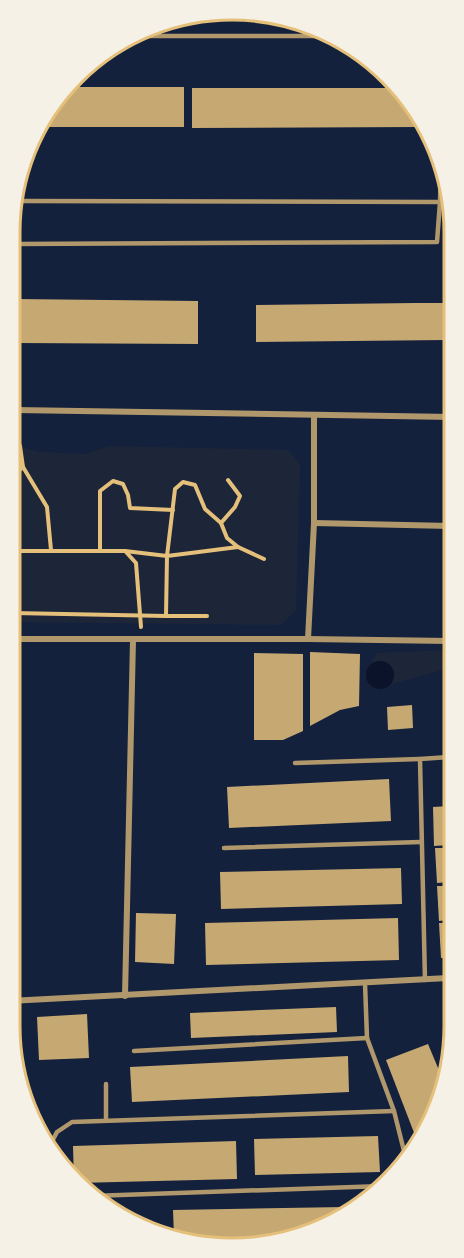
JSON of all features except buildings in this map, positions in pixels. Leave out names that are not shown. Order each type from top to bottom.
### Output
[{"type":"street","points":[[20,410],[444,417]]},
{"type":"street","points":[[308,639],[314,523],[314,416]]},
{"type":"street","points":[[314,523],[444,526]]},
{"type":"street","points":[[20,639],[444,641]]},
{"type":"street","points":[[125,996],[133,640]]},
{"type":"street","points":[[20,1001],[444,978]]},
{"type":"lane","points":[[151,36],[313,36]]},
{"type":"lane","points":[[20,244],[437,242],[440,192]]},
{"type":"lane","points":[[22,201],[440,202]]},
{"type":"lane","points":[[295,764],[444,757]]},
{"type":"lane","points":[[420,759],[425,980]]},
{"type":"lane","points":[[224,848],[421,842]]},
{"type":"lane","points":[[365,983],[367,1038],[394,1111],[404,1151]]},
{"type":"lane","points":[[134,1051],[367,1038]]},
{"type":"lane","points":[[106,1084],[106,1120]]},
{"type":"lane","points":[[53,1140],[57,1132],[72,1122],[394,1111]]},
{"type":"lane","points":[[104,1196],[373,1185]]},
{"type":"path","points":[[20,446],[23,467],[47,507],[51,550]]},
{"type":"path","points":[[20,470],[23,467]]},
{"type":"path","points":[[221,523],[235,507],[240,496],[228,480]]},
{"type":"path","points":[[100,551],[100,491],[113,481],[123,484],[129,495],[130,508],[173,510]]},
{"type":"path","points":[[166,616],[167,556],[175,489],[183,482],[195,485],[205,509],[221,523],[227,538],[264,559]]},
{"type":"path","points":[[20,550],[125,551],[167,556],[238,546]]},
{"type":"path","points":[[125,551],[136,563],[141,616]]},
{"type":"path","points":[[20,613],[207,616]]},
{"type":"shaded area","points":[[20,446],[38,452],[85,454],[109,446],[288,450],[300,464],[296,610],[281,625],[20,622]]},
{"type":"shaded area","points":[[444,650],[444,670],[378,688],[372,685],[367,677],[377,653]]},
{"type":"shaded area","points":[[380,661],[390,665],[394,675],[390,685],[380,689],[370,685],[366,675],[370,665]]}]
